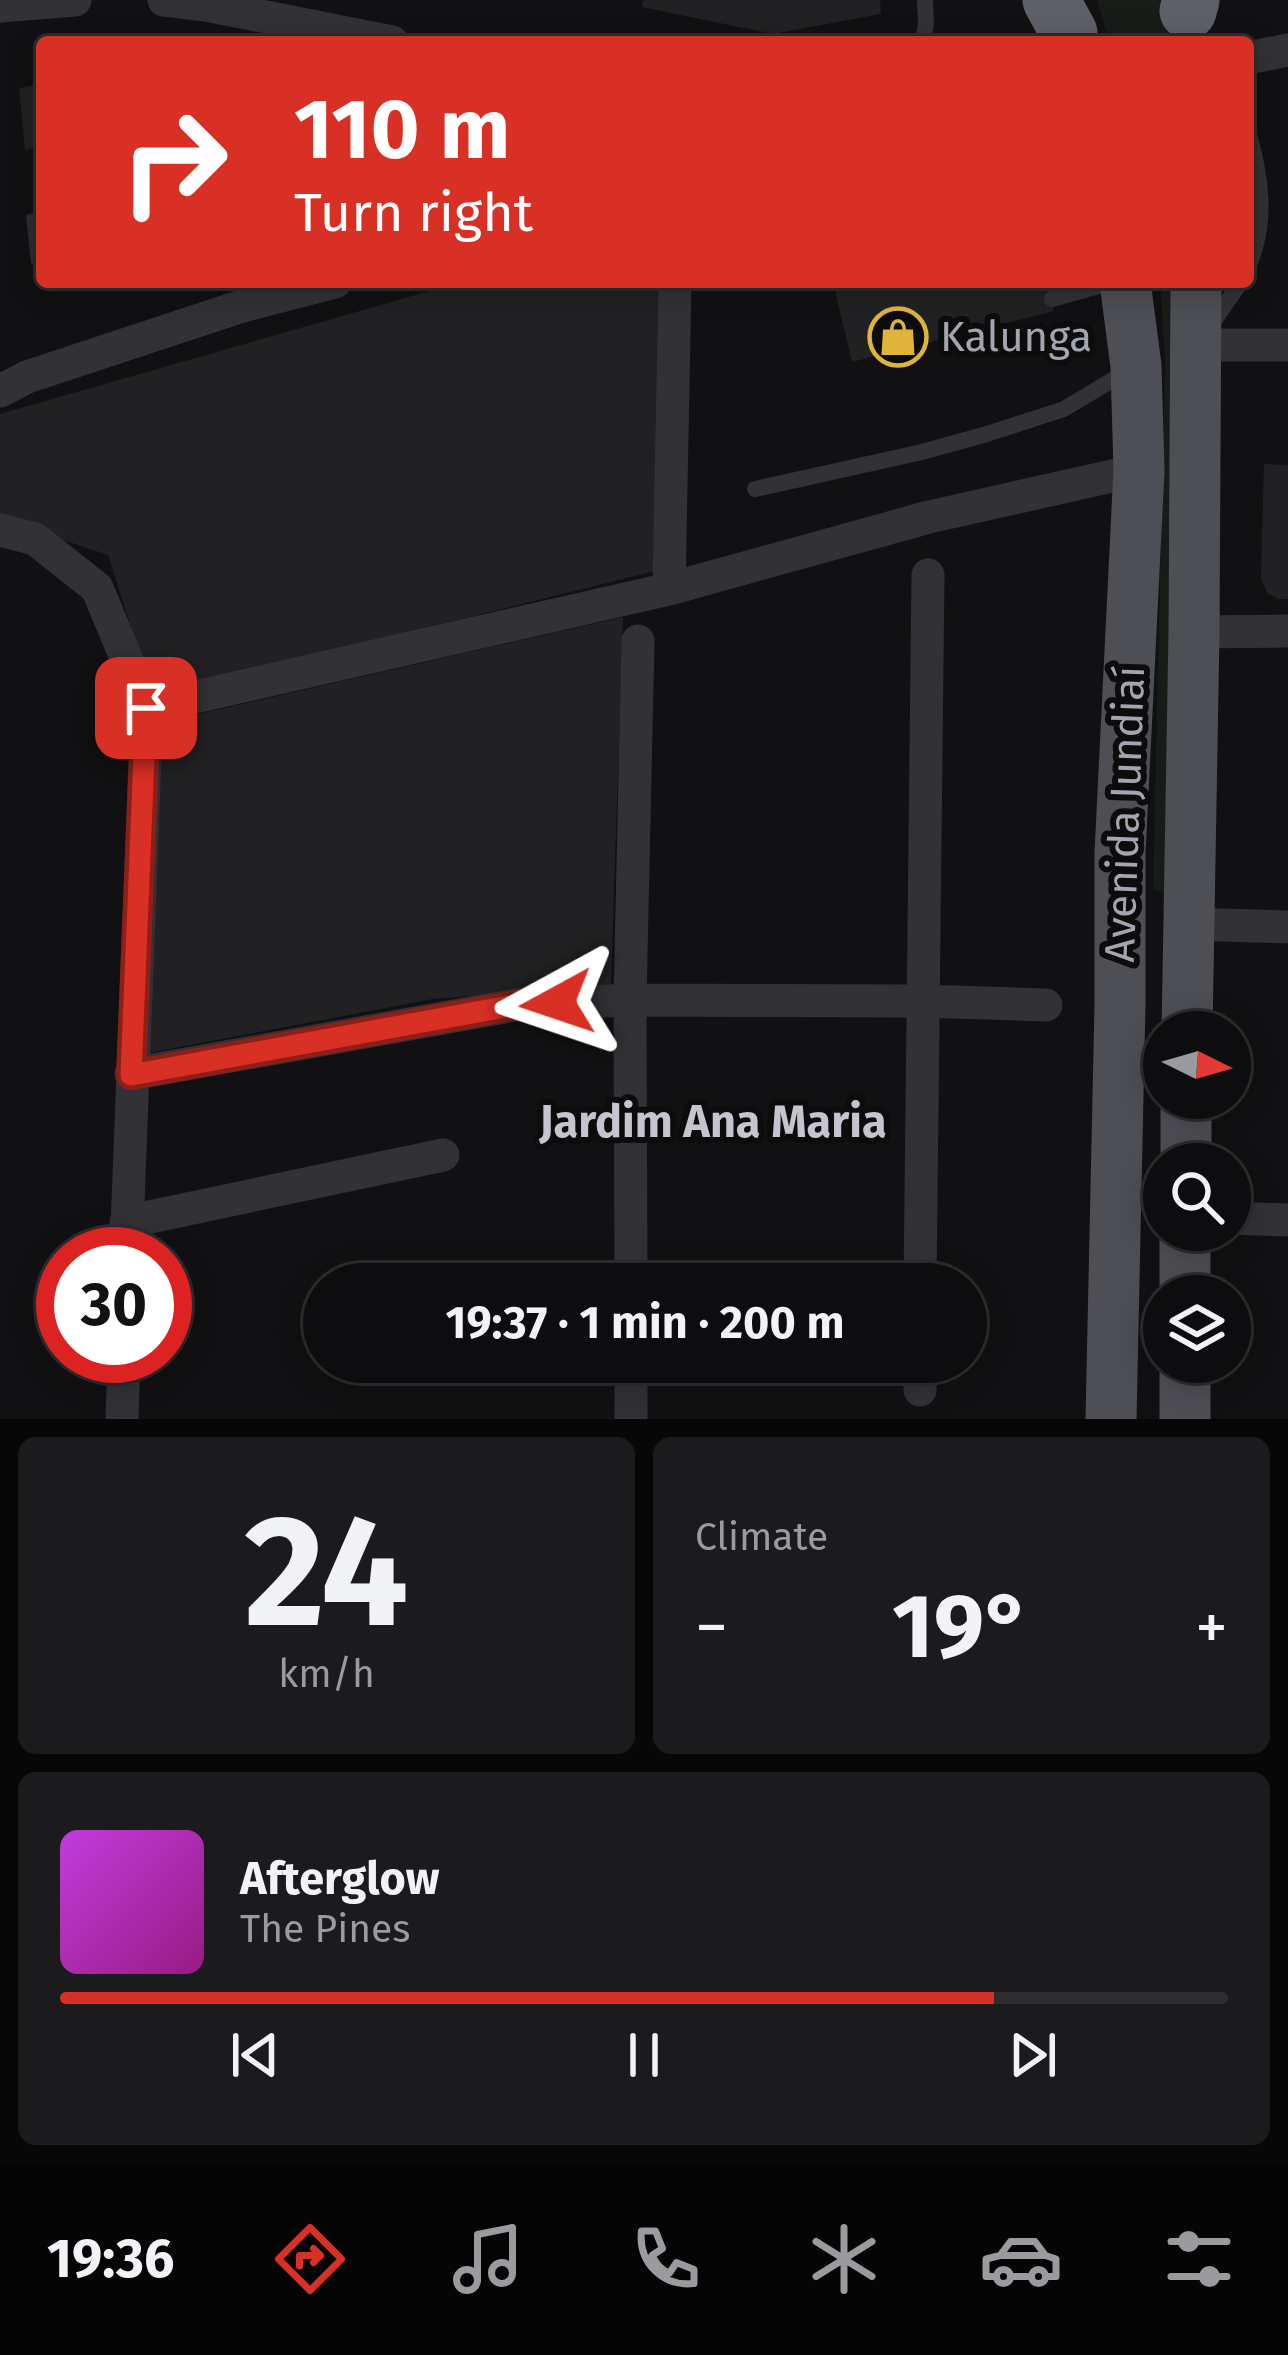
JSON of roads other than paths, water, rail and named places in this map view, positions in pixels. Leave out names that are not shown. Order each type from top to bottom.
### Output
[{"type":"main road","name":"Avenida Jundiaí","points":[[1111,1419],[1120,853],[1139,470],[1136,366],[1126,288]]},
{"type":"main road","name":"Avenida Jundiaí","points":[[1187,1011],[1196,288]]},
{"type":"main road","points":[[1120,853],[1136,898],[1160,918],[1188,924]]},
{"type":"main road","points":[[1185,1383],[1185,1419]]},
{"type":"street","points":[[0,6],[75,0]]},
{"type":"street","points":[[164,0],[206,3],[363,36]]},
{"type":"street","points":[[1254,57],[1288,50]]},
{"type":"street","points":[[0,391],[27,377],[242,306],[312,288]]},
{"type":"street","points":[[669,589],[675,288]]},
{"type":"street","points":[[1196,345],[1288,345]]},
{"type":"street","points":[[146,708],[669,589],[929,517],[1139,470]]},
{"type":"street","points":[[0,530],[35,539],[97,588],[146,708],[126,1227]]},
{"type":"street","points":[[920,1263],[928,575]]},
{"type":"street","points":[[1194,632],[1288,631]]},
{"type":"street","points":[[631,1263],[630,1000],[638,641]]},
{"type":"street","points":[[1188,924],[1288,928]]},
{"type":"street","points":[[131,1075],[521,1004],[630,1000],[1046,1005]]},
{"type":"street","points":[[168,1227],[443,1155]]},
{"type":"street","points":[[1251,1219],[1288,1220]]},
{"type":"street","points":[[122,1419],[123,1383]]},
{"type":"street","points":[[631,1383],[632,1419]]},
{"type":"lane","points":[[924,36],[925,0]]},
{"type":"lane","points":[[1254,151],[1261,197],[1254,248]]},
{"type":"lane","points":[[1052,299],[1070,288]]},
{"type":"lane","points":[[1196,345],[1237,288]]},
{"type":"lane","points":[[755,489],[922,452],[1045,416],[1136,366]]},
{"type":"place","name":"Kalunga","points":[[898,337]]},
{"type":"district","name":"Jardim Ana Maria","points":[[713,1122]]}]
